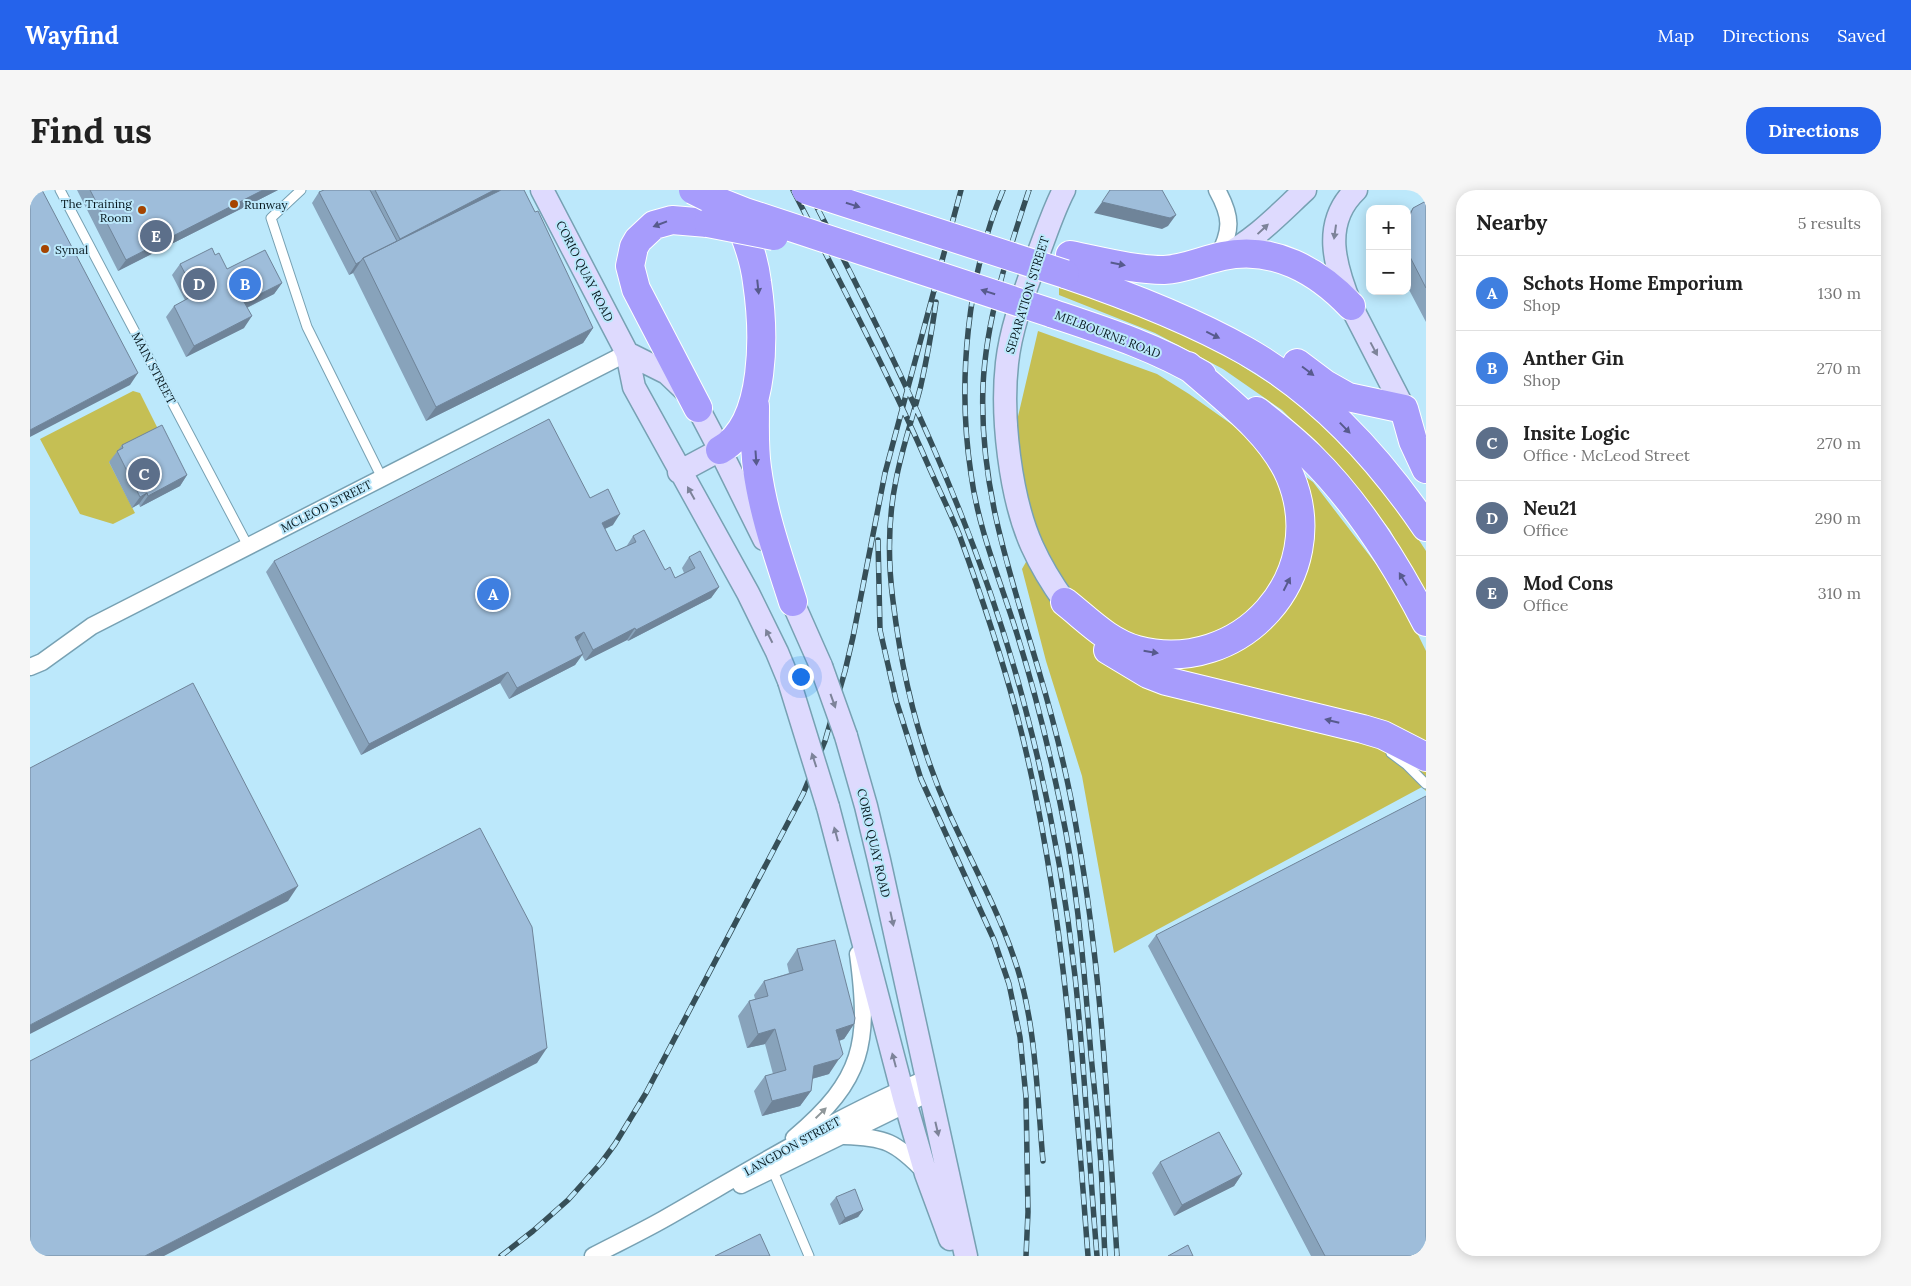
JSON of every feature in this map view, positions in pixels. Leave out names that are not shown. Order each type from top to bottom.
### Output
[{"type":"highway","name":"MELBOURNE ROAD","points":[[692,190],[706,198],[745,212],[1051,313],[1138,344],[1188,366],[1256,411],[1286,434],[1310,456],[1338,487],[1378,540],[1410,591],[1426,622]]},
{"type":"highway","points":[[720,450],[733,441],[741,431],[749,413],[755,392],[761,355],[762,329],[757,281],[746,240],[723,190]]},
{"type":"highway","points":[[806,190],[922,228],[1068,264],[1164,270],[1180,269],[1220,257],[1252,254],[1286,260],[1307,270],[1332,288],[1351,306]]},
{"type":"highway","points":[[698,408],[636,289],[630,266],[634,247],[638,240],[654,225],[672,220],[708,223],[872,254]]},
{"type":"highway","points":[[1068,264],[1104,288],[1180,319],[1247,352],[1309,395],[1335,418],[1379,464],[1426,527]]},
{"type":"highway","points":[[1104,288],[1186,304],[1208,312],[1252,333],[1339,393],[1356,399],[1404,409],[1413,441],[1426,469]]},
{"type":"highway","points":[[1065,602],[1100,631],[1118,642],[1137,650],[1179,654],[1218,646],[1237,636],[1267,613],[1289,580],[1297,554],[1301,530],[1300,513],[1290,476],[1280,458],[1257,430],[1240,412],[1188,366]]},
{"type":"highway","points":[[755,392],[756,449],[760,486],[768,522],[793,602]]},
{"type":"highway","points":[[1065,602],[1083,629],[1096,641],[1129,664],[1148,674],[1191,688],[1383,735],[1426,757]]},
{"type":"main road","name":"CORIO QUAY ROAD","points":[[542,190],[627,353],[634,387],[679,472],[748,593],[789,680],[828,807],[926,1174],[957,1256]]},
{"type":"main road","name":"SEPARATION STREET","points":[[1064,190],[1029,280],[1011,338],[1005,392],[1009,457],[1022,518],[1041,566],[1065,602]]},
{"type":"main road","points":[[1220,257],[1239,248],[1258,234],[1305,190]]},
{"type":"main road","points":[[1356,190],[1342,206],[1337,221],[1334,242],[1335,256],[1339,274],[1351,306],[1404,409]]},
{"type":"main road","name":"CORIO QUAY ROAD","points":[[627,353],[667,373],[689,394],[698,408],[751,511],[821,666],[857,772],[879,860],[927,1086],[966,1256]]},
{"type":"main road","points":[[679,472],[720,450]]},
{"type":"street","points":[[1220,257],[1229,227],[1228,215],[1221,197]]},
{"type":"street","name":"MCLEOD STREET","points":[[30,667],[42,662],[92,626],[627,353]]},
{"type":"street","points":[[1404,409],[1426,443]]},
{"type":"street","points":[[771,1162],[837,1096],[852,1073],[856,1060],[862,1029],[863,1004],[846,872]]},
{"type":"street","name":"LANGDON STREET","points":[[593,1256],[771,1162],[927,1086]]},
{"type":"street","name":"LANGDON STREET","points":[[771,1162],[841,1136],[904,1096]]},
{"type":"street","points":[[841,1136],[866,1137],[888,1142],[909,1156],[926,1174]]},
{"type":"lane","name":"MAIN STREET","points":[[60,190],[248,546]]},
{"type":"lane","points":[[301,190],[271,218],[307,327],[382,478]]},
{"type":"lane","points":[[1359,728],[1407,765],[1426,784]]},
{"type":"lane","points":[[771,1162],[809,1256]]},
{"type":"shaded area","points":[[1059,288],[1081,293],[1150,316],[1215,349],[1283,392],[1333,433],[1398,508],[1426,551],[1426,597],[1390,530],[1340,468],[1282,410],[1223,369],[1155,333],[1059,295]]},
{"type":"shaded area","points":[[1038,331],[1157,374],[1189,394],[1313,482],[1396,590],[1426,651],[1426,791],[1422,787],[1114,953],[1082,776],[1046,661],[1022,569],[1038,541],[1023,481],[1016,425]]},
{"type":"shaded area","points":[[133,391],[140,393],[160,433],[109,462],[135,513],[113,524],[80,514],[40,439]]},
{"type":"building","points":[[30,190],[42,190],[138,373],[30,430]]},
{"type":"building","points":[[90,190],[263,190],[126,260]]},
{"type":"building","points":[[324,190],[370,190],[397,241],[363,258],[356,264],[319,192]]},
{"type":"building","points":[[375,190],[494,190],[400,239]]},
{"type":"building","points":[[501,190],[524,190],[535,212],[538,211],[593,328],[436,407],[363,258]]},
{"type":"building","points":[[1110,190],[1162,190],[1176,215],[1170,218],[1102,202]]},
{"type":"building","points":[[1426,201],[1426,288],[1411,259],[1411,213],[1413,208]]},
{"type":"building","points":[[212,248],[215,255],[219,253],[227,269],[265,250],[282,283],[244,302],[252,316],[194,346],[174,306],[196,294],[180,264]]},
{"type":"building","points":[[549,419],[590,498],[608,489],[620,514],[602,523],[616,551],[636,542],[633,536],[644,530],[665,570],[670,567],[675,578],[695,568],[689,557],[700,551],[719,587],[593,650],[584,632],[575,637],[583,654],[517,688],[508,672],[369,744],[274,561]]},
{"type":"building","points":[[162,425],[187,475],[148,496],[147,493],[140,497],[117,451],[123,448],[122,445]]},
{"type":"building","points":[[193,683],[298,886],[30,1025],[30,768]]},
{"type":"building","points":[[1426,796],[1426,1256],[1325,1256],[1156,935]]},
{"type":"building","points":[[480,828],[532,927],[547,1048],[145,1256],[30,1256],[30,1061]]},
{"type":"building","points":[[835,940],[855,1018],[854,1024],[836,1030],[843,1054],[839,1059],[814,1066],[811,1091],[772,1101],[765,1076],[786,1070],[775,1029],[758,1034],[749,1001],[768,996],[764,981],[803,970],[797,949]]},
{"type":"building","points":[[1219,1132],[1242,1174],[1182,1205],[1160,1162]]},
{"type":"building","points":[[855,1189],[863,1210],[845,1218],[836,1197]]},
{"type":"building","points":[[760,1234],[770,1256],[715,1256]]},
{"type":"building","points":[[1188,1245],[1193,1256],[1168,1256]]},
{"type":"railway","points":[[793,190],[880,362],[956,526],[1010,689],[1032,778],[1056,913],[1071,1050],[1088,1256]]},
{"type":"railway","points":[[808,190],[872,316],[932,444],[984,576],[1007,643],[1026,711],[1049,810],[1071,943],[1082,1046],[1097,1256]]},
{"type":"railway","points":[[501,1256],[568,1200],[615,1144],[646,1093],[803,794],[825,741],[845,671],[885,473],[961,190]]},
{"type":"railway","points":[[1003,190],[991,223],[973,294],[965,367],[967,439],[974,494],[979,514],[1038,706],[1066,833],[1075,888],[1084,971],[1102,1178],[1105,1256]]},
{"type":"railway","points":[[1029,190],[999,286],[988,336],[983,386],[983,423],[991,495],[998,529],[1055,729],[1069,791],[1086,885],[1103,1044],[1117,1256]]},
{"type":"railway","points":[[936,302],[921,385],[901,456],[893,495],[890,541],[893,601],[901,656],[913,710],[929,763],[950,815],[1000,921],[1021,982],[1031,1032],[1043,1161]]},
{"type":"railway","points":[[878,540],[880,630],[896,700],[921,779],[994,940],[1009,984],[1020,1037],[1026,1097],[1028,1212],[1026,1256]]},
{"type":"place","name":"Runway","points":[[234,204]]},
{"type":"place","name":"The Training Room","points":[[142,210]]},
{"type":"place","name":"Mod Cons","points":[[156,236]]},
{"type":"place","name":"Symal","points":[[45,249]]},
{"type":"place","name":"Neu21","points":[[199,284]]},
{"type":"place","name":"Anther Gin","points":[[245,284]]},
{"type":"place","name":"Insite Logic","points":[[144,474]]},
{"type":"place","name":"Schots Home Emporium","points":[[493,594]]}]
